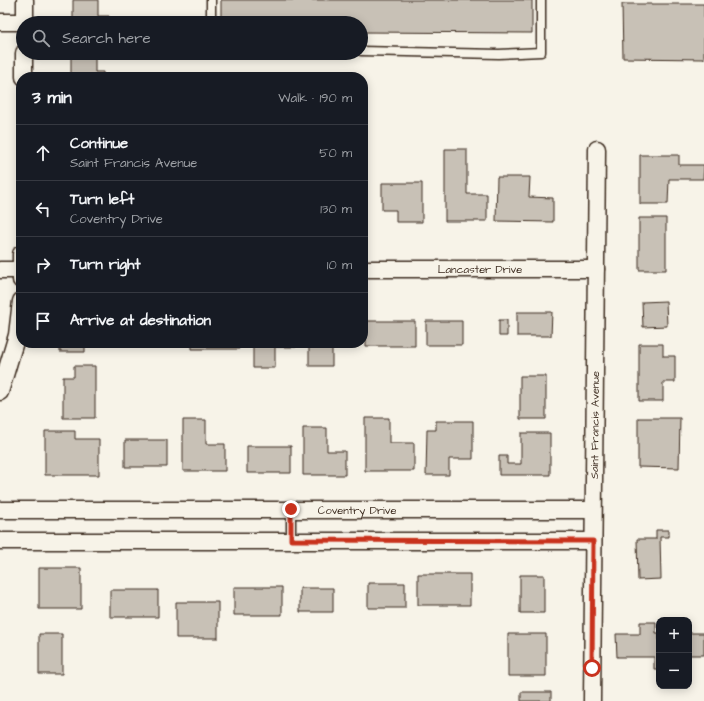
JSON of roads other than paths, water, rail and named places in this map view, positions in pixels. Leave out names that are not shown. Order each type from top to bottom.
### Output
[{"type":"street","points":[[25,0],[25,16]]},
{"type":"street","points":[[0,22],[16,22]]},
{"type":"street","points":[[24,60],[24,72]]},
{"type":"street","name":"Saint Francis Avenue","points":[[592,701],[597,149]]},
{"type":"street","name":"Lancaster Drive","points":[[368,269],[596,269]]},
{"type":"street","points":[[0,270],[16,270]]},
{"type":"street","points":[[0,392],[16,338]]},
{"type":"street","name":"Coventry Drive","points":[[0,510],[593,510]]},
{"type":"street","points":[[0,541],[593,541]]},
{"type":"lane","points":[[211,0],[211,16]]},
{"type":"lane","points":[[368,51],[499,54],[541,52],[541,0]]},
{"type":"lane","points":[[291,509],[291,540]]}]
